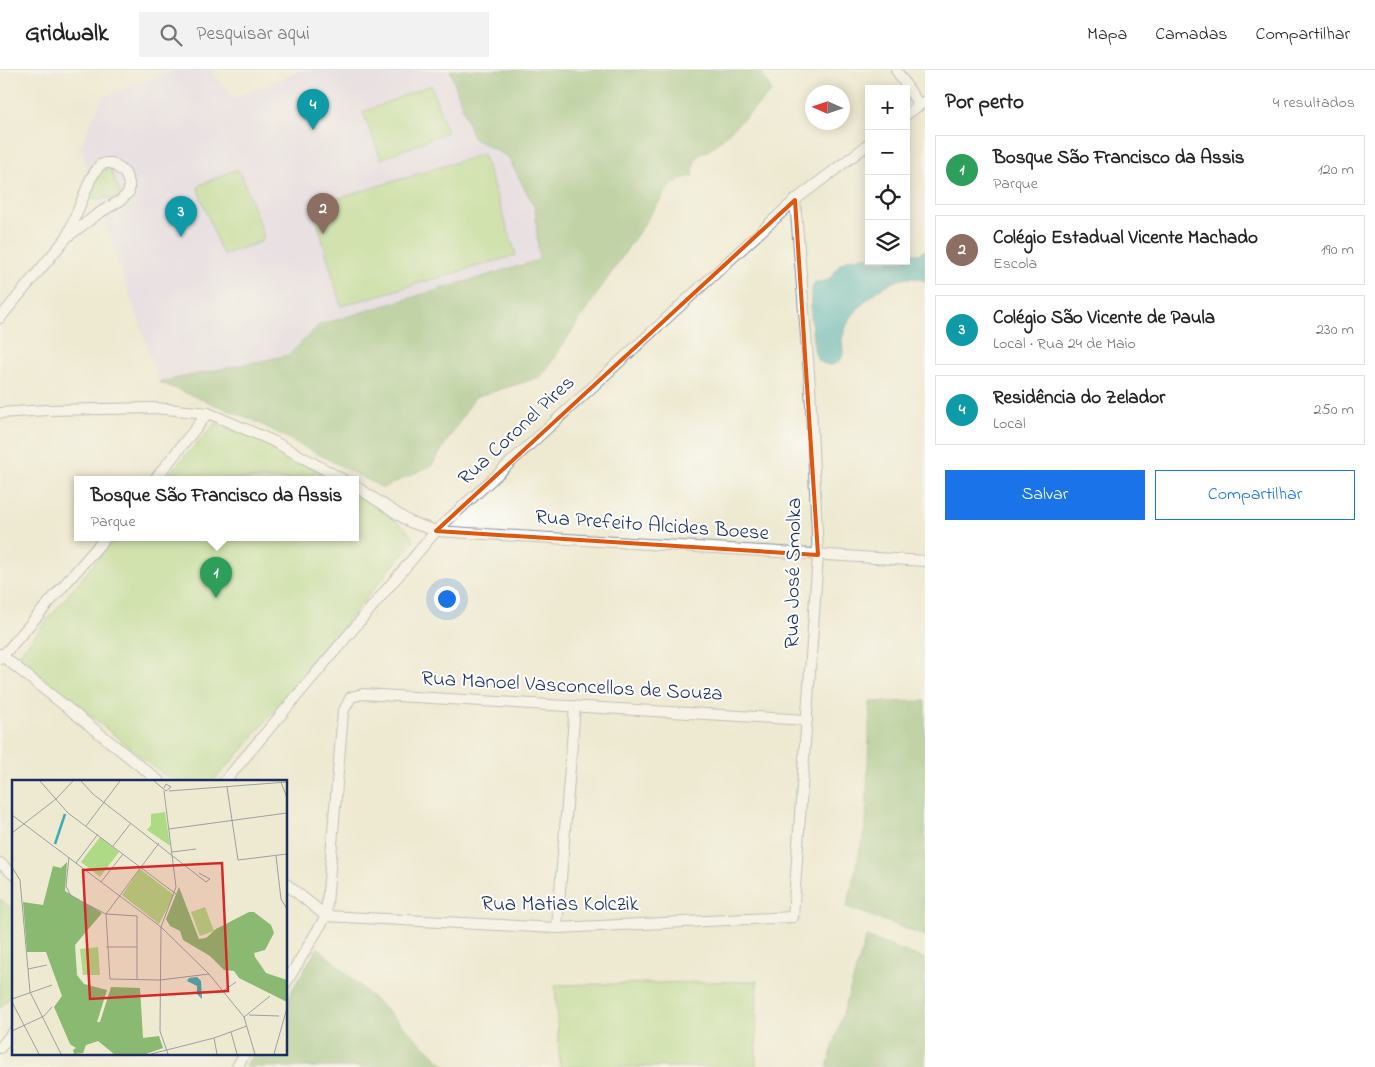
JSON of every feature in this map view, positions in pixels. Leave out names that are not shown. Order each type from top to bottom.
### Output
[{"type":"street","points":[[896,70],[922,103],[910,112]]},
{"type":"street","name":"Rua Coronel Pires","points":[[226,780],[436,531],[795,200],[865,147]]},
{"type":"street","points":[[0,318],[67,237],[99,213],[121,200],[128,192],[129,182],[125,173],[112,163],[100,165],[91,178],[67,237]]},
{"type":"street","name":"Rua José Smolka","points":[[793,917],[818,555],[810,385],[795,200]]},
{"type":"street","points":[[0,413],[155,408],[208,413],[273,441],[337,476]]},
{"type":"street","points":[[157,476],[208,413]]},
{"type":"street","name":"Rua Prefeito Alcides Boese","points":[[359,489],[410,522],[436,531],[925,561]]},
{"type":"street","points":[[102,541],[1,656],[158,780]]},
{"type":"street","name":"Rua Manoel Vasconcellos de Souza","points":[[326,916],[343,712],[351,697],[363,694],[807,720]]},
{"type":"street","points":[[557,928],[576,706]]},
{"type":"street","points":[[0,863],[12,873]]},
{"type":"street","points":[[288,886],[326,916],[288,980]]},
{"type":"street","name":"Rua Matias Kolczik","points":[[326,916],[557,928],[793,917]]},
{"type":"street","points":[[0,1048],[12,1033]]},
{"type":"street","points":[[237,1067],[244,1054]]},
{"type":"highlighted area","points":[[795,200],[818,555],[436,531]]},
{"type":"shaded area","points":[[178,70],[210,70],[234,98],[301,70],[450,70],[473,138],[507,157],[535,208],[539,260],[319,325],[289,355],[159,382],[80,147],[102,97]]},
{"type":"green space","points":[[450,70],[764,70],[762,73],[772,92],[711,149],[698,156],[694,164],[693,176],[680,179],[667,190],[541,377],[475,397],[432,465],[383,488],[253,420],[159,382],[289,355],[319,325],[539,260],[535,208],[508,157],[473,138]]},
{"type":"green space","points":[[431,85],[447,132],[381,159],[363,112]]},
{"type":"green space","points":[[483,154],[516,255],[341,306],[313,206]]},
{"type":"green space","points":[[102,168],[111,170],[121,192],[118,197],[91,199],[88,197],[89,190]]},
{"type":"green space","points":[[238,170],[241,174],[263,234],[263,239],[261,242],[224,254],[221,251],[198,187]]},
{"type":"green space","points":[[216,423],[270,445],[328,476],[167,476]]},
{"type":"green space","points":[[359,493],[405,528],[414,540],[241,751],[214,780],[171,780],[17,657],[113,541],[359,541]]},
{"type":"green space","points":[[925,701],[925,936],[847,907],[866,824],[870,702]]},
{"type":"green space","points":[[0,899],[12,909],[12,994],[0,1008]]},
{"type":"green space","points":[[866,937],[925,959],[925,1067],[827,1067]]},
{"type":"green space","points":[[318,947],[447,1067],[245,1067],[253,1054],[288,1054],[288,997]]},
{"type":"green space","points":[[757,981],[756,1067],[560,1067],[555,985]]},
{"type":"water","points":[[925,250],[925,282],[915,278],[903,279],[891,283],[880,290],[868,299],[851,318],[843,334],[843,354],[840,361],[829,365],[818,360],[815,353],[811,316],[811,292],[815,282],[826,281],[833,275],[840,264],[849,259],[865,257],[865,265],[910,265],[910,253],[919,254]]},
{"type":"place","name":"Residência do Zelador","points":[[313,130]]},
{"type":"place","name":"Colégio Estadual Vicente Machado","points":[[323,234]]},
{"type":"place","name":"Colégio São Vicente de Paula","points":[[181,237]]},
{"type":"place","name":"Bosque São Francisco da Assis","points":[[216,598]]}]
